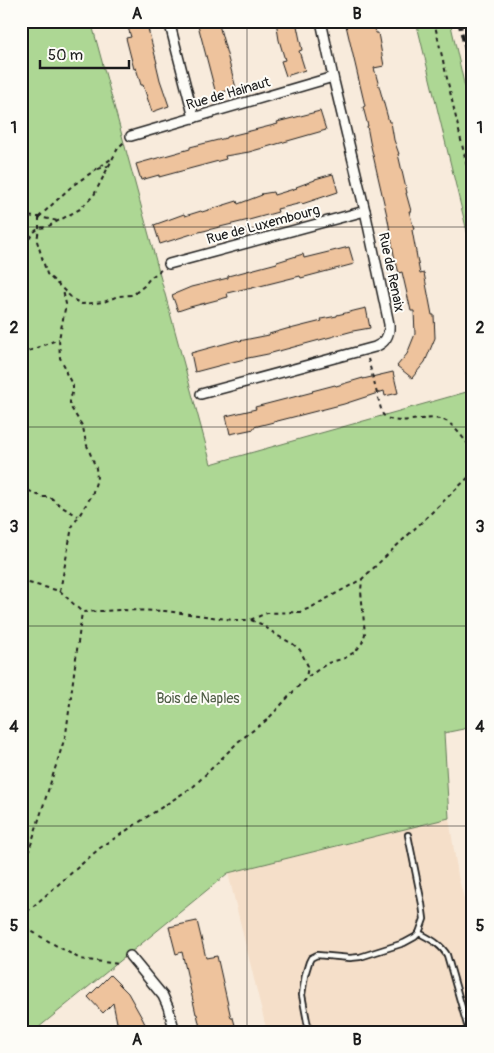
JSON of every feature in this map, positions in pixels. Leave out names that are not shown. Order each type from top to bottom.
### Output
[{"type":"street","points":[[169,21],[194,118]]},
{"type":"street","name":"Rue de Renaix","points":[[201,394],[375,347],[384,341],[388,335],[389,324],[365,211],[321,21]]},
{"type":"street","name":"Rue de Hainaut","points":[[131,136],[333,77]]},
{"type":"street","name":"Rue de Luxembourg","points":[[169,264],[365,211]]},
{"type":"street","points":[[130,956],[163,996],[175,1032]]},
{"type":"lane","points":[[309,1032],[302,995],[305,975],[311,958],[317,955],[360,957],[404,943],[419,934],[424,919],[408,836]]},
{"type":"lane","points":[[419,934],[442,947],[447,955],[468,1032]]},
{"type":"path","points":[[434,21],[473,193]]},
{"type":"path","points":[[21,252],[33,233],[39,228],[47,227],[80,209],[94,195],[118,148],[131,136]]},
{"type":"path","points":[[112,158],[72,186],[39,217],[37,241],[47,274],[74,300],[82,304],[104,302],[118,296],[133,295],[150,278],[169,264]]},
{"type":"path","points":[[96,170],[108,166]]},
{"type":"path","points":[[21,216],[58,221]]},
{"type":"path","points":[[60,591],[72,527],[92,495],[97,479],[96,468],[86,443],[83,427],[70,406],[73,388],[66,373],[66,367],[60,358],[59,339],[66,304],[63,290]]},
{"type":"path","points":[[21,354],[59,339]]},
{"type":"path","points":[[368,358],[383,415],[389,420],[437,418],[444,420],[452,425],[473,450]]},
{"type":"path","points":[[404,420],[405,426]]},
{"type":"path","points":[[448,429],[452,425]]},
{"type":"path","points":[[250,620],[267,612],[300,612],[362,578],[473,474]]},
{"type":"path","points":[[21,487],[42,497],[50,497],[62,507],[78,516]]},
{"type":"path","points":[[21,917],[100,848],[194,786],[239,741],[268,718],[306,678],[328,663],[345,658],[356,651],[362,643],[365,634],[360,591],[362,578]]},
{"type":"path","points":[[21,581],[60,591],[82,612],[122,610],[165,611],[233,620],[250,620],[261,624],[294,644],[300,650],[308,666],[306,678]]},
{"type":"path","points":[[21,876],[66,734],[82,612]]},
{"type":"path","points":[[21,921],[29,930],[80,959],[119,964]]},
{"type":"shaded area","points":[[449,818],[458,876],[473,932],[473,1032],[267,1032],[228,873]]},
{"type":"green space","name":"Bois de Naples","points":[[21,21],[91,21],[211,464],[470,391],[466,373],[473,372],[473,727],[444,733],[449,818],[228,873],[33,1032],[21,1032]]},
{"type":"green space","points":[[416,21],[450,21],[473,123],[473,256]]},
{"type":"building","points":[[126,21],[146,21],[160,80],[169,106],[152,112],[136,68],[134,69],[126,38],[131,37]]},
{"type":"building","points":[[218,21],[236,88],[216,94],[198,25]]},
{"type":"building","points":[[276,21],[296,21],[302,50],[299,51],[305,70],[286,76],[281,61],[285,60]]},
{"type":"building","points":[[345,21],[373,21],[376,33],[378,33],[384,66],[374,68],[399,154],[411,211],[409,211],[414,229],[412,230],[420,274],[424,273],[432,315],[434,315],[435,338],[425,362],[412,378],[397,366],[407,354],[415,334],[414,311],[411,311],[402,272],[399,273],[394,255],[363,107],[365,106]]},
{"type":"building","points":[[320,111],[326,130],[249,152],[225,156],[226,159],[141,180],[136,164]]},
{"type":"building","points":[[333,174],[338,192],[302,204],[277,209],[278,212],[160,244],[154,225],[184,214],[185,216],[202,212],[237,201],[238,204],[261,194],[273,192],[274,195]]},
{"type":"building","points":[[349,247],[354,264],[301,278],[300,276],[227,293],[228,297],[178,311],[172,295],[191,287],[228,278],[228,276],[303,254],[304,258]]},
{"type":"building","points":[[366,308],[370,328],[195,372],[191,353],[238,340],[269,335]]},
{"type":"building","points":[[393,372],[398,393],[385,396],[384,391],[344,404],[230,434],[226,416],[256,409],[255,407],[312,391]]},
{"type":"building","points":[[197,921],[206,958],[217,956],[231,1018],[233,1018],[237,1032],[201,1032],[182,952],[176,954],[169,927]]},
{"type":"building","points":[[110,975],[128,993],[147,1028],[136,1032],[119,1032],[113,1003],[103,1013],[88,997]]},
{"type":"railway","points":[[459,21],[473,80]]},
{"type":"railway","points":[[467,21],[473,47]]}]
